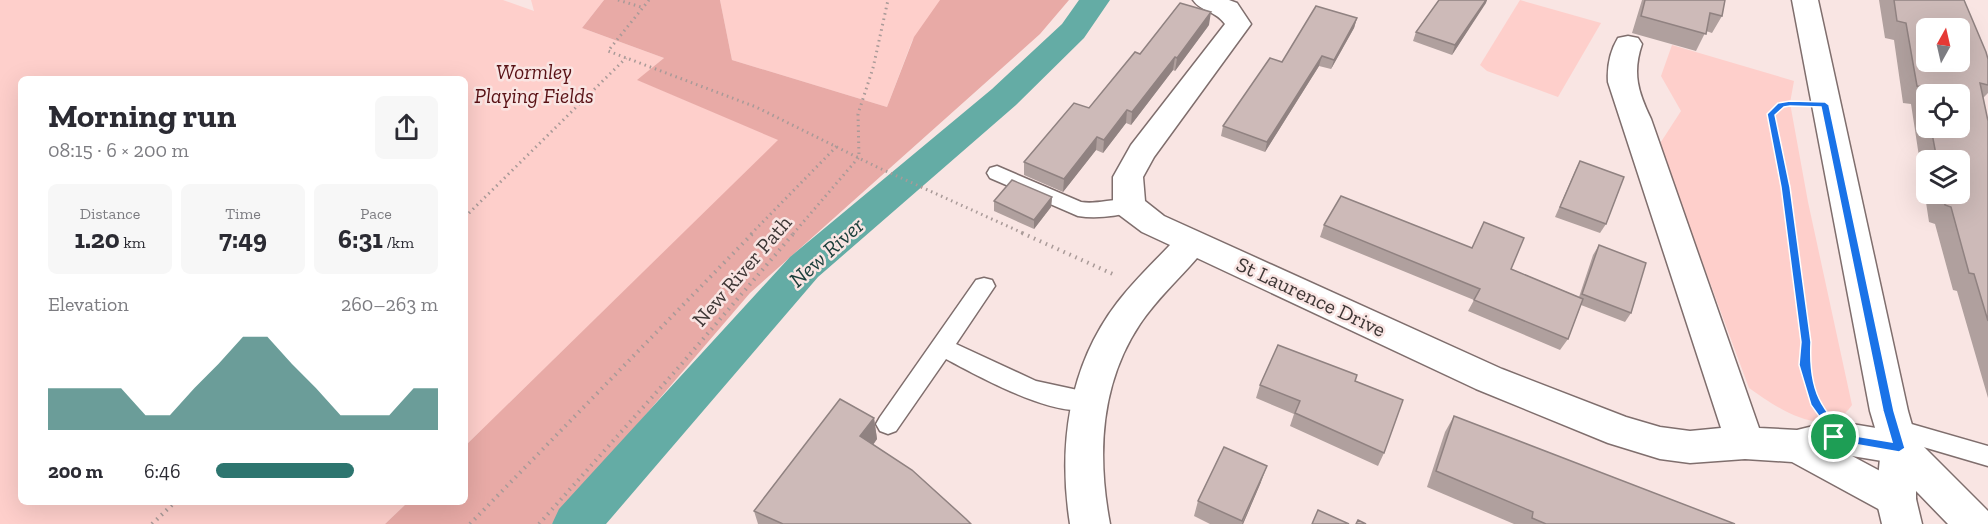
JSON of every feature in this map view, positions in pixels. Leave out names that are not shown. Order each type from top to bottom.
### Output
[{"type":"street","points":[[1129,206],[1128,177],[1142,152],[1230,38],[1238,24],[1228,9],[1206,0]]},
{"type":"street","points":[[1805,0],[1825,105],[1897,438],[1899,512]]},
{"type":"street","points":[[1628,44],[1621,61],[1620,77],[1624,93],[1636,119],[1744,443]]},
{"type":"street","name":"St Laurence Drive","points":[[1129,206],[1153,224],[1192,243],[1490,379],[1621,432],[1660,443],[1690,447],[1744,443],[1797,446],[1834,437],[1897,438]]},
{"type":"street","points":[[1090,524],[1084,496],[1083,473],[1088,401],[1112,340],[1129,313],[1192,243]]},
{"type":"street","points":[[1897,438],[1974,524]]},
{"type":"street","name":"St Laurence Drive","points":[[1797,446],[1899,512]]},
{"type":"lane","points":[[997,173],[1078,209],[1093,211],[1129,206]]},
{"type":"lane","points":[[888,424],[984,286]]},
{"type":"lane","points":[[942,347],[1037,393],[1068,400],[1088,401]]},
{"type":"lane","points":[[1897,438],[1988,456]]},
{"type":"path","points":[[618,0],[641,7]]},
{"type":"path","points":[[649,0],[641,7],[608,51],[756,107],[1148,291]]},
{"type":"path","points":[[859,157],[858,114],[873,68],[888,0]]},
{"type":"path","points":[[468,214],[626,58]]},
{"type":"path","points":[[1825,105],[1790,103],[1781,105],[1771,114],[1786,187],[1806,342],[1804,365],[1816,405],[1829,421],[1834,437]]},
{"type":"path","points":[[470,524],[837,146]]},
{"type":"path","name":"New River Path","points":[[539,524],[679,367],[859,157]]},
{"type":"path","points":[[152,524],[172,505]]},
{"type":"green space","name":"Wormley Playing Fields","points":[[0,0],[503,0],[534,11],[531,0],[604,0],[582,28],[664,58],[638,80],[779,140],[468,443],[468,76],[18,76],[18,505],[405,505],[385,524],[0,524]]},
{"type":"green space","points":[[720,0],[941,0],[912,41],[887,107],[732,60]]},
{"type":"green space","points":[[1520,0],[1601,23],[1558,97],[1487,71],[1480,65]]},
{"type":"green space","points":[[1672,45],[1794,81],[1790,103],[1808,202],[1852,405],[1841,416],[1829,421],[1801,418],[1773,404],[1749,388],[1659,145],[1681,111],[1661,76]]},
{"type":"shaded area","points":[[604,0],[720,0],[732,60],[887,107],[914,37],[940,0],[1069,0],[1040,34],[750,293],[552,524],[385,524],[405,505],[468,505],[468,443],[778,140],[637,80],[664,58],[582,28]]},
{"type":"building","points":[[1439,0],[1486,0],[1455,45],[1416,32]]},
{"type":"building","points":[[1645,0],[1725,0],[1722,16],[1710,13],[1706,34],[1641,16]]},
{"type":"building","points":[[1894,0],[1964,0],[1988,59],[1988,85],[1980,83],[1988,121],[1988,321],[1974,274],[1969,273],[1951,207],[1945,204],[1970,204],[1970,150],[1935,150],[1933,138],[1970,138],[1970,84],[1917,84],[1906,23],[1897,21]]},
{"type":"building","points":[[1180,3],[1211,12],[1177,58],[1175,57],[1132,112],[1127,110],[1104,140],[1097,137],[1064,179],[1024,162],[1074,103],[1089,108],[1135,52],[1140,54]]},
{"type":"building","points":[[1316,6],[1357,18],[1334,60],[1322,56],[1267,142],[1223,126],[1270,58],[1282,62]]},
{"type":"building","points":[[1580,161],[1624,177],[1606,224],[1560,207]]},
{"type":"building","points":[[1012,180],[1052,197],[1034,220],[994,201]]},
{"type":"building","points":[[1341,196],[1472,248],[1484,222],[1524,238],[1511,269],[1583,299],[1568,339],[1474,300],[1480,289],[1324,225]]},
{"type":"building","points":[[1599,245],[1646,263],[1631,313],[1582,294]]},
{"type":"building","points":[[1278,345],[1357,375],[1355,381],[1403,400],[1384,453],[1295,413],[1300,401],[1260,385]]},
{"type":"building","points":[[840,399],[874,418],[860,436],[912,470],[971,524],[783,524],[754,511]]},
{"type":"building","points":[[1454,416],[1735,524],[1546,524],[1532,518],[1533,512],[1436,471]]},
{"type":"building","points":[[1224,447],[1267,466],[1242,521],[1198,501]]},
{"type":"building","points":[[1318,510],[1349,524],[1312,524]]},
{"type":"waterway","name":"New River","points":[[576,524],[804,267],[1004,97],[1073,31],[1095,0]]},
{"type":"route","points":[[1806,102],[1825,105],[1889,411],[1899,448],[1834,437],[1829,421],[1816,405],[1804,365],[1806,342],[1786,187],[1771,114],[1781,105],[1790,103],[1806,102]]}]
